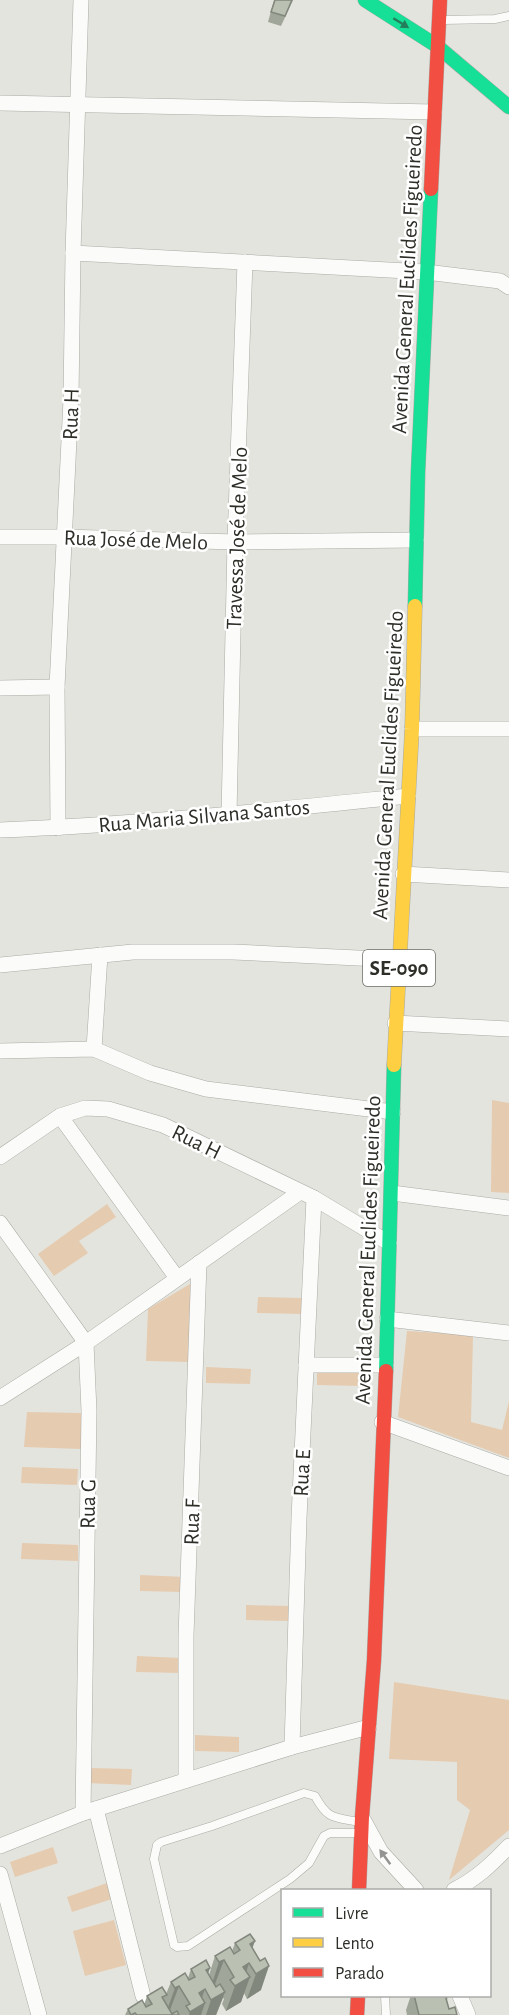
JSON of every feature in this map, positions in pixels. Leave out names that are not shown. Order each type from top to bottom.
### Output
[{"type":"main road","points":[[365,0],[437,46],[509,107]]},
{"type":"main road","name":"Avenida General Euclides Figueiredo","points":[[359,1889],[374,1660],[392,1193],[395,1023],[412,729],[426,272],[440,0]]},
{"type":"main road","points":[[357,1997],[357,2015]]},
{"type":"street","name":"Rua H","points":[[58,828],[57,687],[71,399],[81,0]]},
{"type":"street","points":[[0,103],[434,112]]},
{"type":"street","points":[[73,253],[426,272],[500,281],[509,287]]},
{"type":"street","name":"Travessa José de Melo","points":[[230,815],[235,542],[245,262]]},
{"type":"street","name":"Rua José de Melo","points":[[0,537],[235,542],[416,540]]},
{"type":"street","points":[[0,688],[57,687]]},
{"type":"street","points":[[412,729],[509,729]]},
{"type":"street","name":"Rua Maria Silvana Santos","points":[[0,830],[230,815],[408,796]]},
{"type":"street","points":[[403,874],[509,880]]},
{"type":"street","points":[[0,965],[133,952],[233,952],[399,960]]},
{"type":"street","points":[[94,1049],[100,955]]},
{"type":"street","points":[[395,1023],[509,1029]]},
{"type":"street","points":[[0,1051],[94,1049],[150,1073],[206,1089],[393,1112]]},
{"type":"street","name":"Rua H","points":[[0,1157],[60,1116],[72,1111],[95,1107],[108,1109],[163,1125],[307,1196],[389,1243]]},
{"type":"street","points":[[60,1116],[177,1278]]},
{"type":"street","points":[[392,1193],[509,1208]]},
{"type":"street","points":[[0,1398],[86,1343],[199,1263],[307,1196]]},
{"type":"street","name":"Rua E","points":[[292,1747],[298,1518],[306,1365],[307,1196]]},
{"type":"street","points":[[0,1223],[86,1343]]},
{"type":"street","name":"Rua F","points":[[186,1780],[187,1624],[199,1263]]},
{"type":"street","points":[[387,1319],[509,1333]]},
{"type":"street","name":"Rua G","points":[[86,1343],[89,1811],[143,1996]]},
{"type":"street","points":[[306,1365],[386,1365]]},
{"type":"street","points":[[382,1422],[509,1468]]},
{"type":"street","points":[[0,1846],[89,1811],[292,1747],[369,1727]]},
{"type":"street","points":[[362,1824],[396,1871],[415,1889]]},
{"type":"street","points":[[456,1889],[487,1869],[509,1846]]},
{"type":"street","points":[[0,1874],[39,2015]]},
{"type":"street","points":[[461,1997],[468,2015]]},
{"type":"lane","points":[[439,20],[495,19],[509,16]]},
{"type":"lane","points":[[304,1793],[315,1796],[324,1812],[329,1815],[362,1824],[324,1836],[309,1863],[290,1879],[188,1946],[174,1945],[154,1859],[157,1845],[161,1842],[304,1793]]},
{"type":"lane","points":[[386,1997],[386,2015]]},
{"type":"shaded area","points":[[492,1100],[509,1103],[509,1193],[491,1192]]},
{"type":"shaded area","points":[[107,1204],[116,1217],[79,1241],[88,1253],[54,1276],[38,1254]]},
{"type":"shaded area","points":[[195,1281],[190,1362],[146,1361],[148,1309]]},
{"type":"shaded area","points":[[258,1297],[302,1298],[302,1314],[257,1313]]},
{"type":"shaded area","points":[[407,1331],[473,1335],[471,1422],[502,1430],[509,1401],[509,1458],[398,1417]]},
{"type":"shaded area","points":[[206,1367],[251,1369],[250,1384],[206,1383]]},
{"type":"shaded area","points":[[317,1370],[362,1371],[361,1386],[317,1385]]},
{"type":"shaded area","points":[[27,1412],[81,1413],[81,1449],[24,1447]]},
{"type":"shaded area","points":[[22,1467],[78,1469],[77,1485],[21,1483]]},
{"type":"shaded area","points":[[22,1543],[78,1545],[78,1561],[21,1559]]},
{"type":"shaded area","points":[[140,1575],[185,1577],[184,1592],[140,1591]]},
{"type":"shaded area","points":[[246,1605],[290,1606],[290,1621],[246,1620]]},
{"type":"shaded area","points":[[137,1656],[181,1658],[181,1673],[136,1672]]},
{"type":"shaded area","points":[[394,1682],[509,1700],[509,1830],[449,1880],[470,1810],[457,1800],[457,1762],[389,1759]]},
{"type":"shaded area","points":[[195,1735],[239,1737],[239,1752],[195,1751]]},
{"type":"shaded area","points":[[88,1768],[132,1769],[131,1785],[87,1783]]},
{"type":"shaded area","points":[[53,1847],[58,1863],[15,1877],[10,1862]]},
{"type":"shaded area","points":[[110,1882],[115,1898],[72,1912],[67,1897]]},
{"type":"shaded area","points":[[114,1920],[126,1965],[85,1976],[73,1931]]},
{"type":"building","points":[[275,0],[292,0],[285,16],[271,12]]},
{"type":"building","points":[[250,1934],[255,1941],[250,1944],[260,1961],[265,1958],[269,1966],[256,1974],[249,1963],[243,1967],[250,1977],[235,1986],[230,1980],[234,1977],[224,1960],[219,1962],[215,1956],[230,1947],[234,1954],[240,1950],[235,1943]]},
{"type":"building","points":[[206,1960],[210,1968],[206,1970],[216,1987],[220,1984],[225,1992],[211,2000],[205,1989],[199,1993],[205,2003],[190,2012],[186,2006],[190,2004],[179,1986],[175,1988],[171,1982],[185,1973],[189,1980],[195,1977],[191,1969]]},
{"type":"building","points":[[162,1987],[167,1995],[162,1997],[172,2014],[177,2011],[179,2015],[137,2015],[135,2013],[131,2015],[128,2009],[142,2000],[146,2007],[152,2004],[147,1996]]},
{"type":"building","points":[[414,1997],[446,1997],[449,2009],[455,2007],[457,2015],[419,2015]]},
{"type":"traffic: fast","points":[[365,0],[437,46],[509,107]]},
{"type":"traffic: fast","points":[[415,606],[418,472],[431,189]]},
{"type":"traffic: fast","points":[[386,1371],[394,1065]]},
{"type":"traffic: slow","points":[[394,1065],[412,729],[415,606]]},
{"type":"traffic: jam","points":[[431,189],[440,0]]},
{"type":"traffic: jam","points":[[359,1889],[374,1660],[386,1371]]},
{"type":"traffic: jam","points":[[357,2015],[358,1997]]}]
